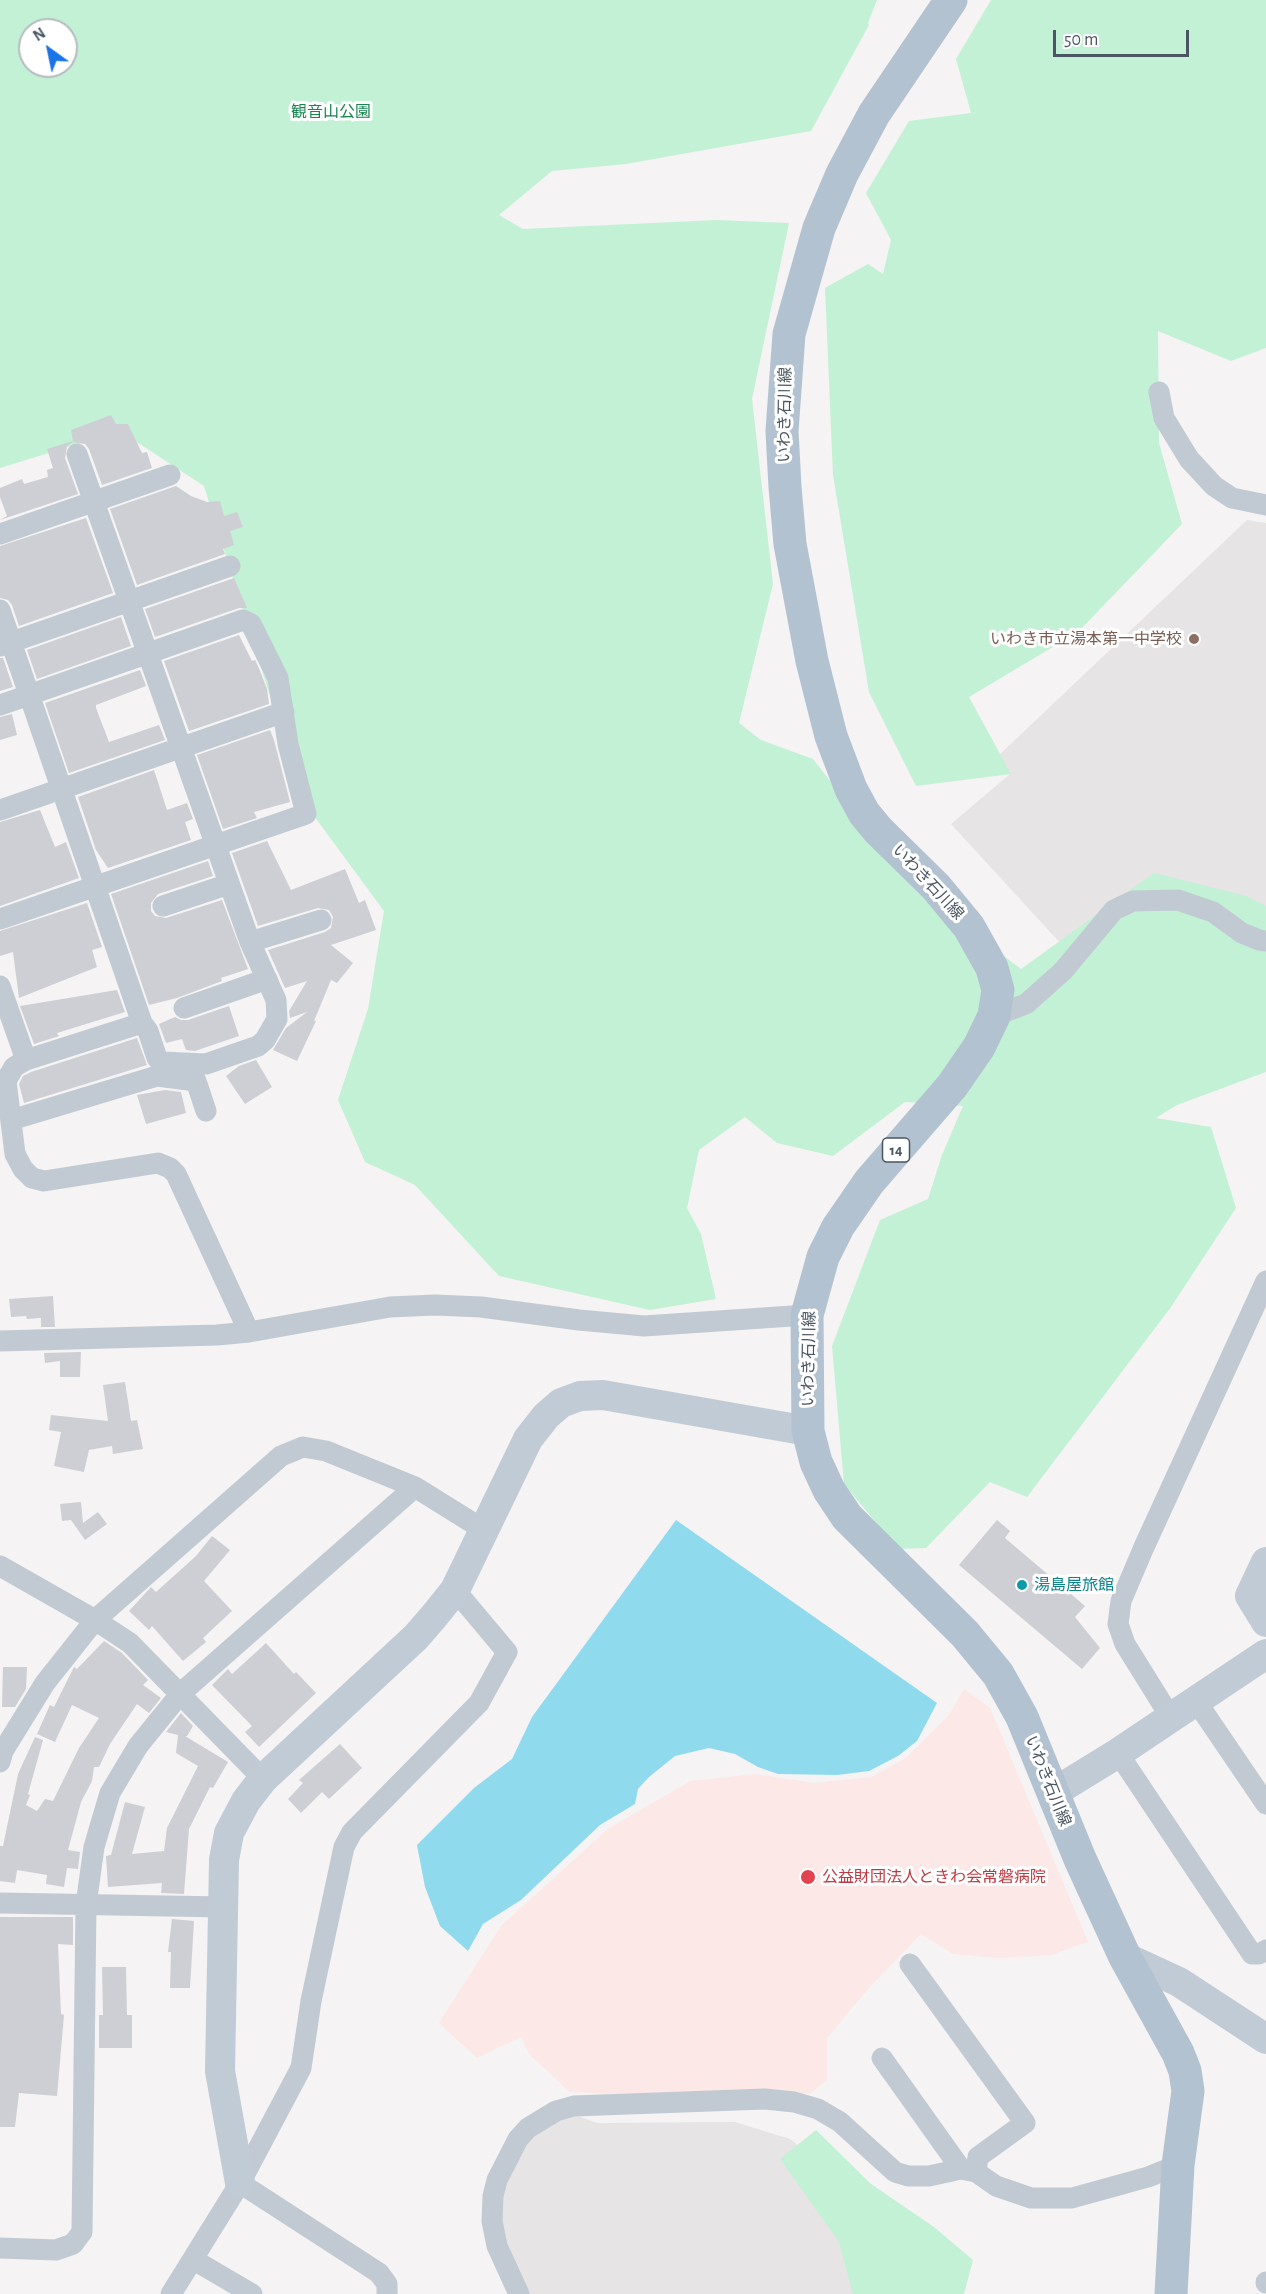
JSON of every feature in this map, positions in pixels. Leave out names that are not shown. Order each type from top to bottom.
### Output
[{"type":"main road","name":"いわき石川線","points":[[951,0],[874,114],[842,174],[819,228],[789,334],[782,431],[784,487],[790,544],[812,661],[831,736],[851,789],[864,813],[878,830],[936,887],[969,927],[993,968],[998,990],[994,1016],[978,1047],[951,1086],[869,1182],[838,1227],[823,1257],[807,1315],[808,1431],[816,1462],[829,1490],[847,1517],[965,1634],[998,1674],[1022,1717],[1080,1859],[1125,1957],[1178,2053],[1185,2071],[1188,2091],[1178,2164],[1171,2294]]},
{"type":"street","points":[[1159,392],[1164,418],[1189,459],[1214,486],[1232,498],[1266,505]]},
{"type":"street","points":[[0,610],[5,644],[29,695],[142,1023],[148,1031],[157,1058],[162,1062],[206,1064],[247,1050],[265,1040],[277,1019],[276,1000],[250,942],[77,454]]},
{"type":"street","points":[[0,534],[170,475]]},
{"type":"street","points":[[5,644],[230,566]]},
{"type":"street","points":[[0,705],[243,620],[251,624],[278,678],[288,744],[306,814],[0,919]]},
{"type":"street","points":[[0,810],[284,712]]},
{"type":"street","points":[[163,906],[229,884]]},
{"type":"street","points":[[994,1016],[1026,1004],[1064,971],[1114,910],[1133,901],[1178,900],[1213,912],[1242,933],[1259,940],[1266,940]]},
{"type":"street","points":[[250,942],[321,920]]},
{"type":"street","points":[[184,1008],[267,979]]},
{"type":"street","points":[[0,986],[26,1060]]},
{"type":"street","points":[[142,1023],[26,1060],[14,1067],[6,1081],[15,1154],[9,1165],[22,1169],[32,1178],[44,1181],[158,1163],[170,1168],[176,1174],[249,1332]]},
{"type":"street","points":[[11,1120],[157,1076],[196,1081],[206,1111]]},
{"type":"street","points":[[1171,1718],[1125,1644],[1118,1624],[1121,1601],[1148,1537],[1266,1281]]},
{"type":"street","points":[[0,1341],[217,1335],[249,1332],[390,1307],[435,1305],[481,1307],[645,1326],[807,1315]]},
{"type":"street","points":[[387,2294],[387,2284],[380,2272],[240,2183],[220,2071],[224,1860],[229,1833],[246,1801],[263,1779],[416,1637],[455,1590],[528,1439],[546,1416],[561,1403],[580,1396],[603,1395],[808,1431]]},
{"type":"street","points":[[1,1753],[45,1683],[95,1620],[281,1456],[303,1447],[326,1451],[416,1488],[484,1530]]},
{"type":"street","points":[[0,2248],[56,2250],[73,2244],[82,2232],[86,1905],[94,1847],[110,1793],[138,1746],[181,1693],[416,1488]]},
{"type":"street","points":[[1266,1562],[1250,1596],[1266,1622]]},
{"type":"street","points":[[0,1566],[95,1620],[130,1643],[263,1779]]},
{"type":"street","points":[[171,2294],[240,2183],[301,2068],[311,2001],[344,1847],[352,1832],[479,1703],[507,1652],[455,1590]]},
{"type":"street","points":[[1053,1793],[1118,1753],[1266,1654]]},
{"type":"street","points":[[1196,1701],[1266,1804]]},
{"type":"street","points":[[1118,1753],[1252,1954],[1259,1954],[1266,1950]]},
{"type":"street","points":[[0,1903],[224,1908]]},
{"type":"street","points":[[1125,1957],[1179,1982],[1266,2039]]},
{"type":"street","points":[[910,1964],[1025,2123],[978,2157],[969,2171]]},
{"type":"street","points":[[882,2058],[969,2171],[996,2186],[1031,2198],[1072,2198],[1148,2177],[1178,2164]]},
{"type":"street","points":[[519,2294],[497,2246],[492,2221],[493,2196],[497,2180],[518,2139],[528,2128],[565,2108],[592,2104],[765,2098],[794,2102],[818,2109],[840,2122],[895,2172],[909,2176],[929,2176],[969,2171]]},
{"type":"street","points":[[194,2260],[252,2294]]},
{"type":"shaded area","name":"いわき市立湯本第一中学校","points":[[1247,520],[1266,523],[1266,934],[1063,946],[951,824],[1010,774],[998,756]]},
{"type":"shaded area","name":"公益財団法人ときわ会常磐病院","points":[[964,1689],[990,1708],[1088,1942],[1051,1955],[1000,1958],[953,1954],[921,1934],[868,1989],[827,2038],[827,2080],[810,2094],[726,2091],[611,2094],[570,2092],[530,2055],[521,2037],[477,2058],[439,2023],[501,1926],[609,1828],[691,1781],[755,1774],[814,1783],[872,1777],[907,1757],[949,1715]]},
{"type":"shaded area","points":[[555,2108],[597,2123],[735,2122],[790,2139],[838,2177],[885,2294],[513,2294],[494,2190],[525,2133]]},
{"type":"green space","name":"観音山公園","points":[[0,0],[877,0],[869,25],[811,131],[626,164],[552,171],[499,215],[523,229],[717,220],[789,223],[752,399],[773,584],[739,723],[761,740],[813,759],[912,886],[1021,969],[1154,873],[1246,896],[1266,906],[1266,1072],[1177,1105],[1156,1118],[1211,1127],[1236,1208],[1171,1307],[1027,1497],[990,1482],[926,1548],[898,1549],[844,1484],[832,1346],[880,1220],[928,1199],[942,1155],[963,1106],[905,1102],[833,1156],[777,1143],[745,1117],[699,1150],[687,1208],[701,1234],[716,1299],[650,1310],[499,1276],[415,1185],[365,1162],[338,1100],[368,1009],[384,911],[303,801],[204,486],[120,431],[0,468]]},
{"type":"green space","points":[[991,0],[1266,0],[1266,348],[1231,361],[1158,331],[1159,443],[1182,524],[1078,632],[969,697],[1011,774],[916,786],[869,692],[833,475],[825,288],[868,264],[883,274],[891,240],[866,193],[909,121],[971,113],[956,59]]},
{"type":"green space","points":[[816,2130],[871,2184],[934,2227],[973,2260],[964,2294],[853,2294],[839,2242],[780,2159]]},
{"type":"water","points":[[676,1520],[937,1703],[917,1741],[898,1756],[869,1771],[837,1775],[778,1774],[758,1767],[735,1754],[709,1748],[675,1756],[638,1789],[635,1804],[600,1825],[521,1900],[483,1924],[468,1951],[440,1926],[425,1887],[417,1845],[474,1788],[512,1759],[532,1717]]},
{"type":"building","points":[[111,415],[116,424],[128,424],[142,453],[147,452],[152,468],[102,485],[89,449],[85,444],[73,442],[67,446],[65,458],[78,494],[0,520],[7,516],[0,497],[0,488],[22,479],[24,484],[48,477],[47,470],[53,468],[47,449],[73,441],[71,430]]},
{"type":"building","points":[[176,486],[191,496],[207,502],[220,501],[224,516],[237,512],[243,527],[230,531],[234,545],[223,549],[225,554],[137,585],[110,509]]},
{"type":"building","points":[[86,518],[113,593],[19,626],[12,605],[8,600],[0,598],[0,546]]},
{"type":"building","points":[[234,578],[247,608],[239,608],[155,637],[145,609]]},
{"type":"building","points":[[121,617],[131,646],[37,679],[27,650]]},
{"type":"building","points":[[239,635],[252,661],[255,660],[258,666],[267,689],[269,704],[189,731],[164,661]]},
{"type":"building","points":[[0,658],[3,658],[13,687],[0,691]]},
{"type":"building","points":[[140,670],[146,686],[96,705],[96,708],[109,742],[159,725],[165,740],[69,773],[45,703]]},
{"type":"building","points":[[12,714],[17,735],[0,740],[0,717]]},
{"type":"building","points":[[270,730],[290,802],[254,812],[257,818],[223,829],[197,755]]},
{"type":"building","points":[[154,770],[167,810],[187,803],[193,819],[185,822],[191,840],[108,868],[96,850],[78,797]]},
{"type":"building","points":[[40,810],[55,847],[66,842],[79,878],[0,906],[0,822]]},
{"type":"building","points":[[267,841],[291,890],[345,869],[359,903],[365,900],[376,930],[331,945],[353,963],[337,983],[331,980],[314,1021],[316,1021],[297,1061],[273,1050],[286,1028],[307,1012],[290,1018],[289,1011],[307,981],[285,988],[268,950],[325,932],[331,928],[333,917],[329,910],[318,908],[258,926],[232,853]]},
{"type":"building","points":[[208,861],[213,876],[158,894],[151,903],[151,911],[155,916],[166,918],[222,900],[248,969],[221,978],[222,981],[177,998],[149,1005],[111,894]]},
{"type":"building","points":[[87,903],[102,947],[92,950],[97,967],[19,998],[13,952],[0,956],[0,931]]},
{"type":"building","points":[[117,990],[125,1012],[57,1033],[59,1036],[34,1044],[20,1006]]},
{"type":"building","points":[[229,1006],[239,1036],[195,1051],[186,1050],[182,1039],[166,1043],[159,1024],[175,1017],[188,1020]]},
{"type":"building","points":[[137,1038],[147,1065],[24,1103],[19,1084],[23,1076]]},
{"type":"building","points":[[256,1060],[272,1087],[245,1104],[226,1076],[239,1066]]},
{"type":"building","points":[[165,1090],[181,1092],[186,1113],[146,1124],[137,1095]]},
{"type":"building","points":[[53,1296],[55,1327],[41,1327],[41,1318],[11,1317],[9,1299]]},
{"type":"building","points":[[81,1352],[80,1377],[60,1377],[60,1361],[45,1363],[44,1353]]},
{"type":"building","points":[[125,1382],[131,1421],[137,1420],[143,1449],[113,1454],[112,1446],[89,1450],[84,1472],[54,1466],[61,1432],[49,1430],[51,1415],[108,1421],[103,1385]]},
{"type":"building","points":[[81,1502],[83,1523],[98,1512],[107,1524],[85,1540],[71,1520],[62,1521],[60,1504]]},
{"type":"building","name":"湯島屋旅館","points":[[997,1520],[1010,1531],[1005,1538],[1085,1606],[1075,1617],[1100,1648],[1082,1669],[959,1565]]},
{"type":"building","points":[[212,1536],[230,1550],[204,1581],[232,1611],[203,1638],[206,1642],[183,1661],[152,1626],[149,1630],[129,1611],[151,1587],[156,1592],[196,1556]]},
{"type":"building","points":[[104,1641],[122,1653],[148,1680],[143,1685],[161,1698],[149,1713],[137,1704],[110,1744],[99,1767],[94,1767],[92,1781],[81,1802],[68,1850],[80,1852],[78,1869],[67,1868],[64,1887],[46,1884],[47,1875],[17,1870],[15,1883],[0,1881],[0,1846],[3,1846],[18,1774],[35,1737],[43,1740],[26,1805],[37,1811],[45,1799],[53,1801],[79,1748],[99,1718],[72,1705],[55,1742],[37,1734],[50,1705],[54,1707],[74,1667],[77,1669]]},
{"type":"building","points":[[266,1643],[294,1674],[296,1672],[316,1693],[259,1747],[245,1732],[252,1726],[212,1685],[228,1669],[232,1674]]},
{"type":"building","points":[[3,1667],[27,1667],[26,1689],[15,1707],[2,1707]]},
{"type":"building","points":[[181,1713],[193,1726],[185,1736],[228,1762],[213,1788],[210,1787],[189,1829],[184,1894],[161,1893],[162,1883],[108,1887],[106,1856],[111,1855],[125,1802],[145,1807],[132,1854],[164,1851],[167,1828],[198,1766],[176,1753],[178,1735],[166,1732]]},
{"type":"building","points":[[340,1744],[362,1768],[329,1799],[322,1792],[301,1813],[288,1799],[303,1783],[299,1780]]},
{"type":"building","points":[[0,1917],[73,1917],[73,1945],[58,1944],[61,2014],[64,2015],[57,2096],[19,2093],[15,2127],[0,2127]]},
{"type":"building","points":[[172,1919],[194,1921],[190,1988],[170,1988],[171,1952],[168,1952]]},
{"type":"building","points":[[102,1967],[126,1967],[127,2015],[132,2015],[132,2048],[99,2048],[99,2015],[103,2015]]},
{"type":"place","name":"いわき市立湯本第一中学校","points":[[1194,639]]},
{"type":"place","name":"湯島屋旅館","points":[[1022,1585]]},
{"type":"place","name":"公益財団法人ときわ会常磐病院","points":[[808,1877]]}]
